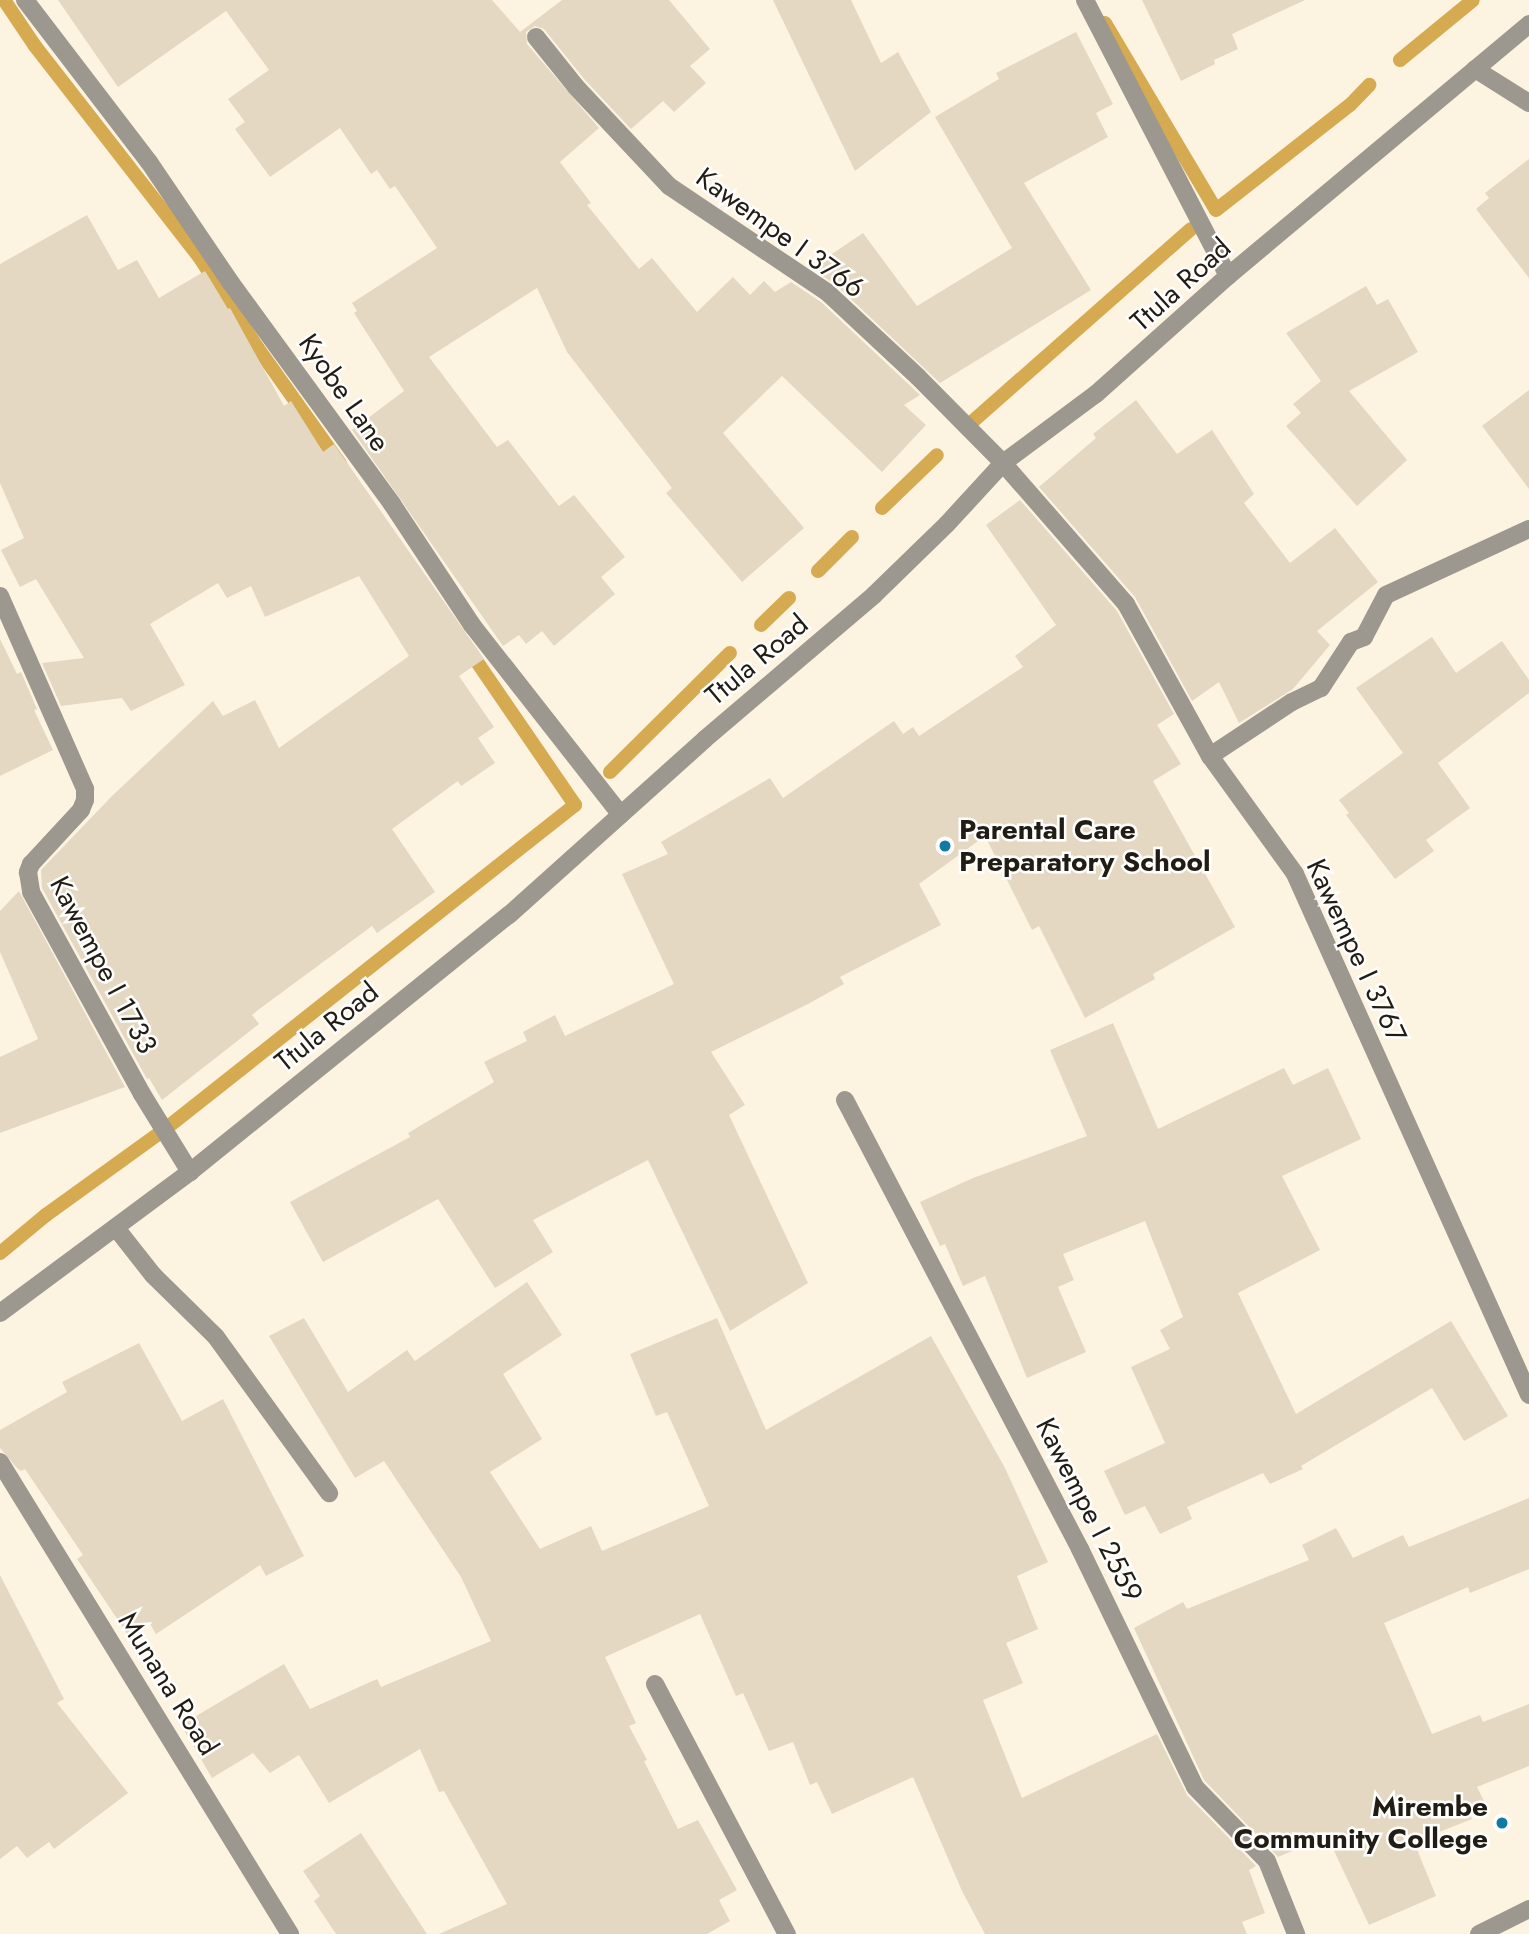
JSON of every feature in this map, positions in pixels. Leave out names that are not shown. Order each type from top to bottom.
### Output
[{"type":"street","name":"Kyobe Lane","points":[[25,0],[149,162],[231,283],[392,503],[472,625],[621,815]]},
{"type":"street","points":[[1085,0],[1228,276]]},
{"type":"street","name":"Ttula Road","points":[[0,1313],[190,1172],[509,915],[874,595],[947,524],[1003,463],[1096,394],[1228,276],[1529,24]]},
{"type":"street","name":"Kawempe I 3766","points":[[536,37],[576,87],[669,186],[828,293],[918,377],[1003,463]]},
{"type":"street","points":[[1475,69],[1529,103]]},
{"type":"street","name":"Kawempe I 3767","points":[[1003,463],[1126,604],[1210,755],[1295,874],[1529,1395]]},
{"type":"street","points":[[1210,755],[1293,702],[1321,688],[1351,642],[1364,637],[1386,596],[1529,529]]},
{"type":"street","name":"Kawempe I 1733","points":[[0,596],[85,789],[81,810],[31,864],[28,873],[31,892],[142,1094],[190,1172]]},
{"type":"street","name":"Kawempe I 2559","points":[[845,1100],[1067,1524],[1195,1787],[1267,1861],[1296,1934]]},
{"type":"street","points":[[116,1228],[153,1275],[216,1337],[329,1493]]},
{"type":"street","name":"Munana Road","points":[[0,1462],[290,1934]]},
{"type":"street","points":[[655,1684],[787,1934]]},
{"type":"street","points":[[1479,1934],[1529,1909]]},
{"type":"building","points":[[58,0],[492,0],[520,32],[562,0],[669,0],[710,49],[690,66],[706,83],[674,112],[663,101],[631,129],[585,80],[544,29],[535,26],[526,32],[527,44],[599,128],[560,162],[591,203],[587,205],[639,269],[652,258],[697,312],[733,277],[750,295],[764,281],[775,292],[791,282],[821,302],[920,395],[904,405],[926,425],[882,472],[782,376],[723,433],[804,528],[742,582],[666,493],[672,488],[567,352],[537,288],[429,357],[497,447],[508,440],[559,506],[574,495],[625,557],[601,577],[615,594],[554,646],[542,631],[526,644],[519,635],[503,646],[352,430],[404,391],[354,313],[357,311],[352,303],[437,248],[395,186],[390,189],[377,170],[371,174],[340,128],[270,177],[235,129],[245,122],[228,99],[269,70],[226,11],[118,87]]},
{"type":"building","points":[[773,0],[851,0],[881,63],[898,52],[931,112],[855,171]]},
{"type":"building","points":[[1142,0],[1305,0],[1232,34],[1238,49],[1214,60],[1215,64],[1181,81]]},
{"type":"building","points":[[1076,32],[1113,104],[1096,113],[1108,137],[1024,183],[1091,290],[940,383],[836,285],[811,268],[863,233],[917,306],[1012,248],[935,117],[999,79],[996,73]]},
{"type":"building","points":[[1529,159],[1529,278],[1476,209],[1489,198],[1485,193]]},
{"type":"building","points":[[87,215],[118,270],[137,260],[159,298],[205,271],[228,309],[230,308],[284,406],[291,401],[323,452],[334,444],[484,659],[459,676],[494,727],[478,738],[495,763],[461,786],[458,781],[392,829],[435,892],[377,933],[372,926],[258,1010],[252,1015],[259,1024],[162,1100],[149,1078],[147,1079],[42,888],[41,870],[112,796],[213,701],[223,716],[255,700],[279,748],[409,656],[359,576],[265,617],[251,586],[227,598],[218,583],[150,624],[185,685],[131,711],[122,698],[61,706],[42,663],[84,658],[36,579],[20,587],[1,550],[24,538],[0,483],[0,264]]},
{"type":"building","points":[[1366,286],[1377,305],[1388,299],[1418,352],[1349,391],[1407,460],[1357,506],[1286,426],[1301,413],[1293,404],[1321,381],[1286,333]]},
{"type":"building","points":[[1529,390],[1529,489],[1482,426]]},
{"type":"building","points":[[1136,400],[1177,454],[1212,430],[1254,494],[1244,503],[1290,563],[1335,528],[1378,582],[1317,631],[1330,645],[1293,689],[1239,723],[1219,682],[1192,701],[1135,597],[1039,487],[1096,438],[1093,434]]},
{"type":"building","points":[[1020,500],[1117,611],[1174,714],[1157,725],[1181,764],[1153,781],[1235,927],[1153,974],[1155,979],[1085,1018],[1039,926],[1032,930],[985,836],[919,884],[941,925],[840,977],[844,984],[808,1004],[711,1052],[745,1105],[729,1115],[808,1283],[730,1331],[648,1160],[533,1220],[553,1252],[495,1288],[438,1199],[323,1262],[290,1202],[410,1137],[408,1133],[494,1082],[484,1062],[527,1041],[523,1032],[555,1015],[565,1036],[674,984],[622,874],[668,854],[661,842],[770,778],[783,798],[894,721],[903,734],[913,727],[919,736],[1023,667],[1015,656],[1056,625],[986,525]]},
{"type":"building","points":[[1432,637],[1456,673],[1502,641],[1529,680],[1529,693],[1438,763],[1470,808],[1426,840],[1434,851],[1395,879],[1346,815],[1349,813],[1339,800],[1403,753],[1356,688]]},
{"type":"building","points":[[0,639],[17,674],[21,672],[37,709],[34,710],[53,750],[0,776]]},
{"type":"building","points":[[19,891],[125,1087],[0,1133],[0,1057],[38,1039],[0,952],[0,911]]},
{"type":"building","points":[[1113,1023],[1158,1129],[1284,1068],[1293,1085],[1328,1068],[1361,1139],[1282,1176],[1320,1250],[1238,1293],[1296,1414],[1451,1321],[1508,1416],[1464,1441],[1432,1388],[1301,1466],[1303,1469],[1270,1484],[1263,1473],[1187,1507],[1192,1519],[1160,1534],[1145,1506],[1125,1515],[1104,1471],[1165,1443],[1131,1367],[1170,1349],[1160,1330],[1183,1317],[1145,1221],[1063,1254],[1074,1280],[1058,1287],[1086,1352],[1027,1378],[985,1276],[963,1286],[945,1244],[940,1246],[920,1202],[973,1178],[1087,1136],[1050,1050]]},
{"type":"building","points":[[527,1282],[562,1335],[503,1374],[542,1439],[490,1472],[540,1549],[591,1526],[602,1551],[709,1506],[667,1412],[656,1416],[630,1354],[717,1318],[766,1430],[931,1336],[1005,1468],[1048,1562],[1017,1576],[1038,1629],[1006,1643],[1023,1683],[983,1700],[1022,1798],[1157,1734],[1187,1795],[1256,1866],[1249,1870],[1265,1913],[1242,1922],[1247,1934],[985,1934],[962,1891],[913,1777],[832,1814],[817,1782],[810,1785],[793,1742],[769,1751],[743,1693],[736,1696],[700,1614],[605,1657],[636,1723],[629,1726],[678,1829],[698,1820],[737,1890],[719,1900],[730,1921],[707,1934],[439,1934],[507,1904],[444,1791],[439,1792],[420,1749],[329,1803],[299,1755],[270,1773],[253,1753],[212,1778],[181,1725],[284,1664],[310,1709],[377,1679],[381,1687],[491,1641],[461,1577],[384,1461],[355,1478],[269,1336],[304,1318],[348,1392],[407,1350],[415,1361]]},
{"type":"building","points":[[139,1343],[182,1421],[223,1399],[304,1556],[266,1576],[260,1565],[156,1634],[150,1624],[130,1638],[77,1559],[83,1555],[25,1469],[21,1471],[16,1467],[0,1448],[0,1430],[67,1392],[62,1382]]},
{"type":"building","points":[[1529,1498],[1529,1569],[1470,1593],[1468,1587],[1384,1623],[1432,1734],[1480,1715],[1483,1722],[1529,1704],[1529,1766],[1477,1787],[1484,1801],[1467,1808],[1472,1819],[1414,1842],[1436,1896],[1369,1925],[1327,1836],[1278,1857],[1204,1780],[1134,1628],[1183,1602],[1187,1609],[1309,1560],[1302,1545],[1336,1528],[1353,1558],[1403,1535],[1409,1547]]},
{"type":"building","points":[[0,1575],[64,1699],[57,1703],[128,1793],[54,1849],[49,1842],[27,1858],[17,1846],[0,1859]]},
{"type":"building","points":[[361,1833],[427,1934],[336,1934],[314,1901],[320,1896],[303,1871]]},
{"type":"waterway","points":[[4,0],[35,46],[200,258],[257,347],[340,464]]},
{"type":"waterway","points":[[1400,60],[1473,0]]},
{"type":"waterway","points":[[1105,23],[1216,210],[1350,105],[1369,85]]},
{"type":"waterway","points":[[972,422],[1191,229]]},
{"type":"waterway","points":[[882,508],[937,455]]},
{"type":"waterway","points":[[818,571],[852,537]]},
{"type":"waterway","points":[[761,625],[789,598]]},
{"type":"waterway","points":[[0,1253],[46,1215],[164,1130],[575,805],[467,647]]},
{"type":"waterway","points":[[610,772],[730,653]]},
{"type":"place","name":"Parental Care Preparatory School","points":[[945,846]]},
{"type":"place","name":"Mirembe Community College","points":[[1502,1823]]}]
